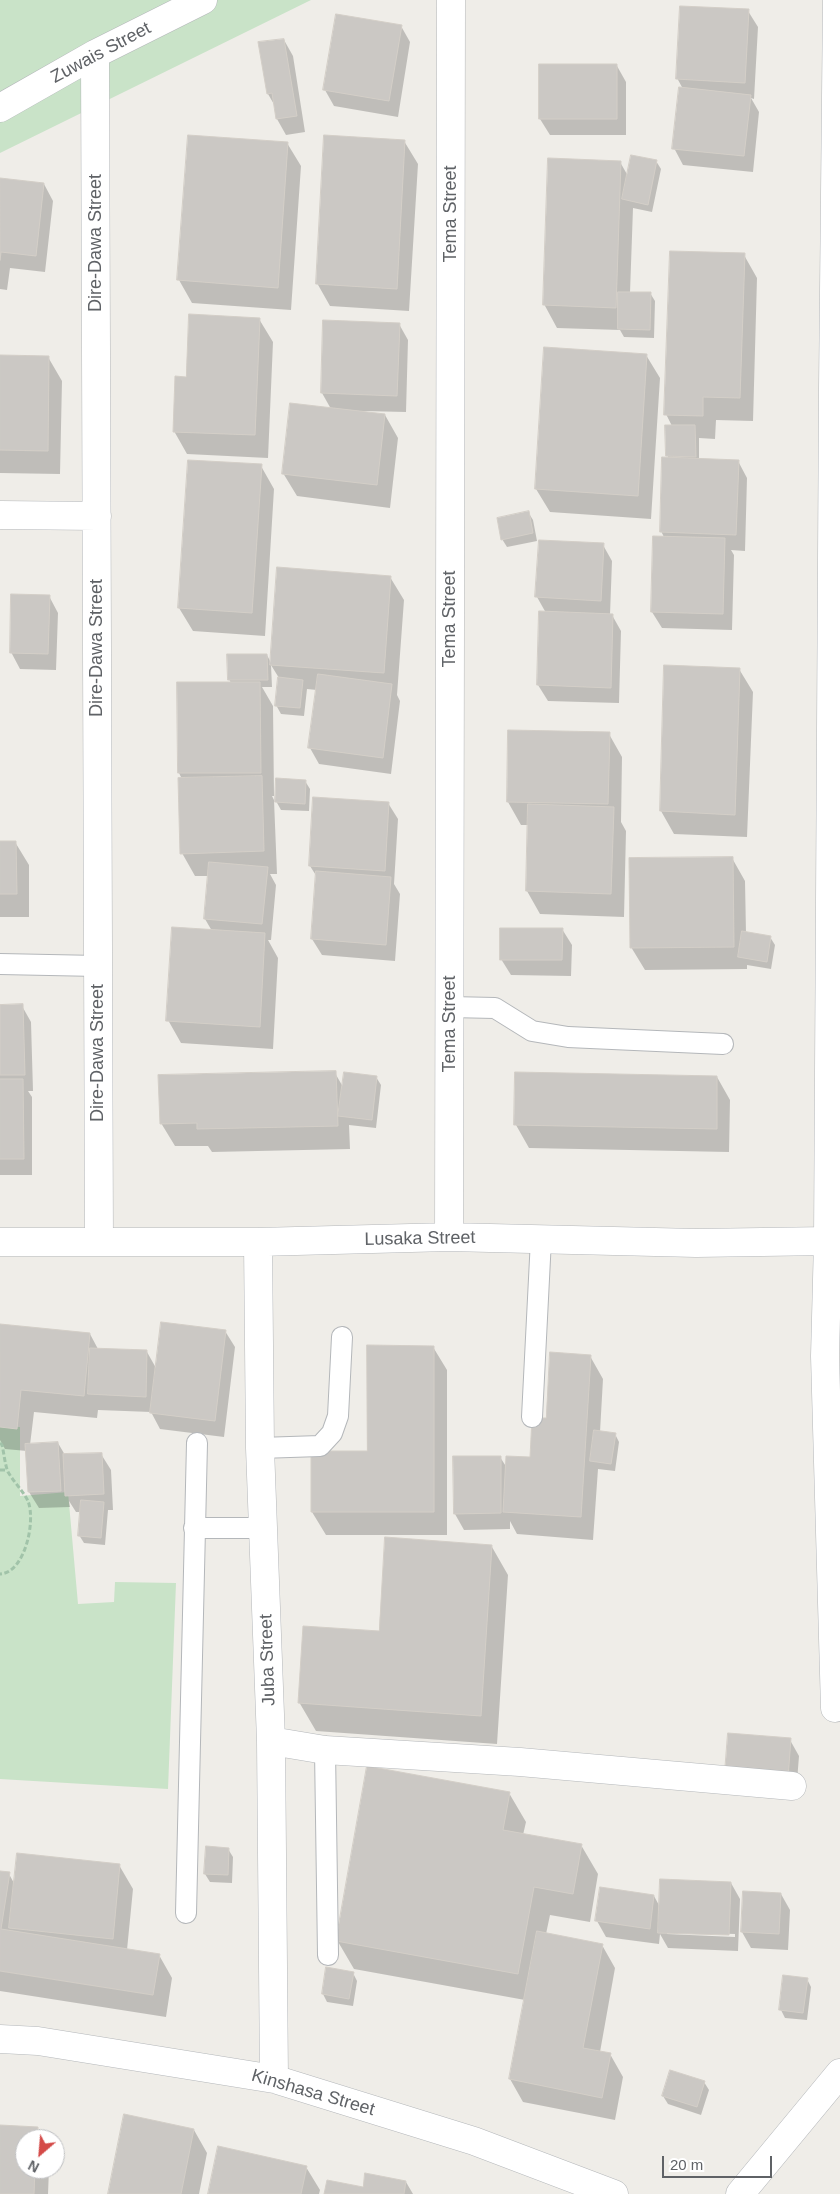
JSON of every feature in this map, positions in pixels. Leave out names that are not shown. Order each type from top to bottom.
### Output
[{"type":"street","name":"Zuwais Street","points":[[0,108],[96,54],[203,0]]},
{"type":"street","name":"Tema Street","points":[[449,1237],[451,0]]},
{"type":"street","points":[[835,1708],[825,1356],[834,1242],[837,0]]},
{"type":"street","name":"Dire-Dawa Street","points":[[96,54],[99,1242]]},
{"type":"street","points":[[0,515],[97,516]]},
{"type":"street","name":"Lusaka Street","points":[[0,1242],[258,1242],[449,1237],[696,1243],[834,1242]]},
{"type":"street","name":"Juba Street","points":[[258,1242],[260,1448],[271,1741],[274,2079]]},
{"type":"street","points":[[271,1741],[325,1750],[520,1762],[792,1786]]},
{"type":"street","name":"Kinshasa Street","points":[[0,2039],[38,2041],[274,2079],[474,2141],[614,2194]]},
{"type":"street","points":[[740,2194],[840,2074]]},
{"type":"lane","points":[[0,964],[98,966]]},
{"type":"lane","points":[[450,1007],[495,1008],[532,1031],[568,1037],[723,1044]]},
{"type":"lane","points":[[532,1417],[541,1239]]},
{"type":"lane","points":[[260,1448],[320,1446],[332,1433],[338,1416],[342,1337]]},
{"type":"lane","points":[[186,1913],[197,1443]]},
{"type":"lane","points":[[194,1528],[263,1528]]},
{"type":"lane","points":[[325,1750],[328,1955]]},
{"type":"path","points":[[0,1443],[7,1470],[28,1502],[30,1521],[23,1556],[11,1571],[0,1574]]},
{"type":"path","points":[[0,1470],[7,1470]]},
{"type":"green space","points":[[0,0],[311,0],[0,153]]},
{"type":"green space","points":[[0,1426],[20,1427],[20,1496],[68,1492],[78,1604],[114,1602],[115,1582],[176,1583],[168,1789],[0,1779]]},
{"type":"building","points":[[680,6],[749,9],[745,83],[676,79]]},
{"type":"building","points":[[336,14],[402,25],[389,101],[323,90]]},
{"type":"building","points":[[284,39],[297,116],[276,119],[272,93],[267,94],[258,42]]},
{"type":"building","points":[[539,64],[617,64],[617,119],[539,119]]},
{"type":"building","points":[[679,87],[751,95],[744,156],[672,149]]},
{"type":"building","points":[[188,135],[288,142],[278,288],[177,280]]},
{"type":"building","points":[[324,135],[405,140],[397,289],[316,284]]},
{"type":"building","points":[[631,155],[657,160],[648,205],[622,199]]},
{"type":"building","points":[[548,158],[621,161],[616,308],[543,305]]},
{"type":"building","points":[[0,178],[44,183],[36,256],[1,252],[0,260]]},
{"type":"building","points":[[670,251],[745,253],[740,398],[703,397],[703,416],[664,415]]},
{"type":"building","points":[[618,292],[651,292],[650,330],[618,329]]},
{"type":"building","points":[[189,314],[260,318],[255,435],[173,432],[175,376],[186,377]]},
{"type":"building","points":[[323,320],[400,323],[397,396],[321,393]]},
{"type":"building","points":[[544,347],[647,354],[638,496],[535,489]]},
{"type":"building","points":[[0,355],[49,356],[48,451],[0,450]]},
{"type":"building","points":[[290,403],[385,414],[377,485],[282,474]]},
{"type":"building","points":[[665,425],[695,425],[696,457],[666,456]]},
{"type":"building","points":[[662,457],[739,460],[736,535],[660,532]]},
{"type":"building","points":[[188,460],[262,464],[252,613],[178,608]]},
{"type":"building","points":[[529,511],[533,533],[501,540],[497,518]]},
{"type":"building","points":[[653,536],[725,538],[723,614],[651,612]]},
{"type":"building","points":[[539,540],[604,543],[601,601],[535,597]]},
{"type":"building","points":[[277,567],[391,576],[384,673],[270,665]]},
{"type":"building","points":[[11,594],[50,595],[48,654],[10,653]]},
{"type":"building","points":[[539,611],[613,614],[611,688],[537,685]]},
{"type":"building","points":[[227,654],[267,654],[268,680],[228,680]]},
{"type":"building","points":[[664,665],[740,668],[735,815],[660,811]]},
{"type":"building","points":[[318,674],[392,684],[383,758],[308,748]]},
{"type":"building","points":[[278,677],[303,680],[300,708],[275,706]]},
{"type":"building","points":[[177,682],[260,682],[261,773],[178,773]]},
{"type":"building","points":[[508,730],[610,732],[608,804],[507,802]]},
{"type":"building","points":[[262,776],[264,851],[180,854],[178,778]]},
{"type":"building","points":[[276,778],[306,780],[305,804],[275,802]]},
{"type":"building","points":[[313,797],[389,802],[385,871],[309,866]]},
{"type":"building","points":[[528,804],[614,807],[611,894],[526,891]]},
{"type":"building","points":[[0,841],[16,841],[17,894],[0,894]]},
{"type":"building","points":[[733,857],[734,947],[630,948],[629,858]]},
{"type":"building","points":[[209,862],[268,867],[262,924],[204,919]]},
{"type":"building","points":[[316,871],[391,877],[386,945],[311,939]]},
{"type":"building","points":[[172,927],[265,933],[260,1027],[166,1021]]},
{"type":"building","points":[[500,928],[563,928],[562,960],[500,960]]},
{"type":"building","points":[[742,931],[771,936],[767,962],[738,957]]},
{"type":"building","points":[[23,1004],[25,1075],[0,1075],[0,1005]]},
{"type":"building","points":[[336,1071],[338,1126],[197,1129],[197,1123],[160,1124],[158,1075]]},
{"type":"building","points":[[344,1072],[377,1076],[372,1120],[338,1116]]},
{"type":"building","points":[[515,1072],[717,1076],[717,1129],[514,1125]]},
{"type":"building","points":[[0,1079],[23,1079],[24,1159],[0,1159]]},
{"type":"building","points":[[161,1322],[226,1330],[215,1421],[150,1413]]},
{"type":"building","points":[[0,1324],[90,1333],[84,1396],[21,1390],[17,1429],[0,1427]]},
{"type":"building","points":[[367,1345],[434,1346],[434,1512],[311,1512],[311,1451],[367,1451]]},
{"type":"building","points":[[90,1348],[147,1350],[146,1397],[88,1394]]},
{"type":"building","points":[[550,1352],[591,1355],[581,1517],[503,1512],[506,1456],[530,1457],[532,1418],[546,1418]]},
{"type":"building","points":[[594,1430],[616,1433],[611,1464],[590,1461]]},
{"type":"building","points":[[58,1442],[61,1491],[28,1492],[25,1444]]},
{"type":"building","points":[[102,1453],[104,1494],[65,1496],[63,1454]]},
{"type":"building","points":[[453,1456],[501,1456],[501,1513],[454,1514]]},
{"type":"building","points":[[81,1500],[104,1502],[101,1538],[78,1536]]},
{"type":"building","points":[[385,1537],[492,1545],[481,1716],[298,1703],[303,1626],[379,1631]]},
{"type":"building","points":[[728,1733],[791,1738],[788,1778],[725,1772]]},
{"type":"building","points":[[367,1766],[510,1792],[503,1830],[582,1844],[573,1894],[534,1887],[518,1974],[336,1941]]},
{"type":"building","points":[[206,1846],[229,1848],[228,1875],[204,1874]]},
{"type":"building","points":[[17,1853],[120,1864],[113,1939],[9,1928]]},
{"type":"building","points":[[0,1871],[10,1872],[1,1929],[160,1954],[153,1995],[0,1971]]},
{"type":"building","points":[[660,1879],[731,1882],[729,1935],[658,1933]]},
{"type":"building","points":[[600,1887],[654,1895],[650,1929],[595,1921]]},
{"type":"building","points":[[743,1891],[781,1893],[779,1934],[741,1932]]},
{"type":"building","points":[[537,1931],[603,1944],[583,2048],[611,2053],[602,2098],[509,2079]]},
{"type":"building","points":[[326,1967],[354,1972],[349,1999],[322,1994]]},
{"type":"building","points":[[783,1975],[808,1978],[803,2013],[779,2010]]},
{"type":"building","points":[[670,2070],[705,2081],[697,2107],[662,2096]]},
{"type":"building","points":[[124,2114],[194,2129],[181,2194],[108,2194]]},
{"type":"building","points":[[0,2125],[38,2127],[38,2129],[15,2129],[15,2179],[35,2179],[34,2194],[0,2194]]},
{"type":"building","points":[[218,2146],[307,2166],[301,2194],[208,2194]]},
{"type":"building","points":[[365,2173],[406,2181],[404,2194],[324,2194],[327,2180],[363,2187]]}]
